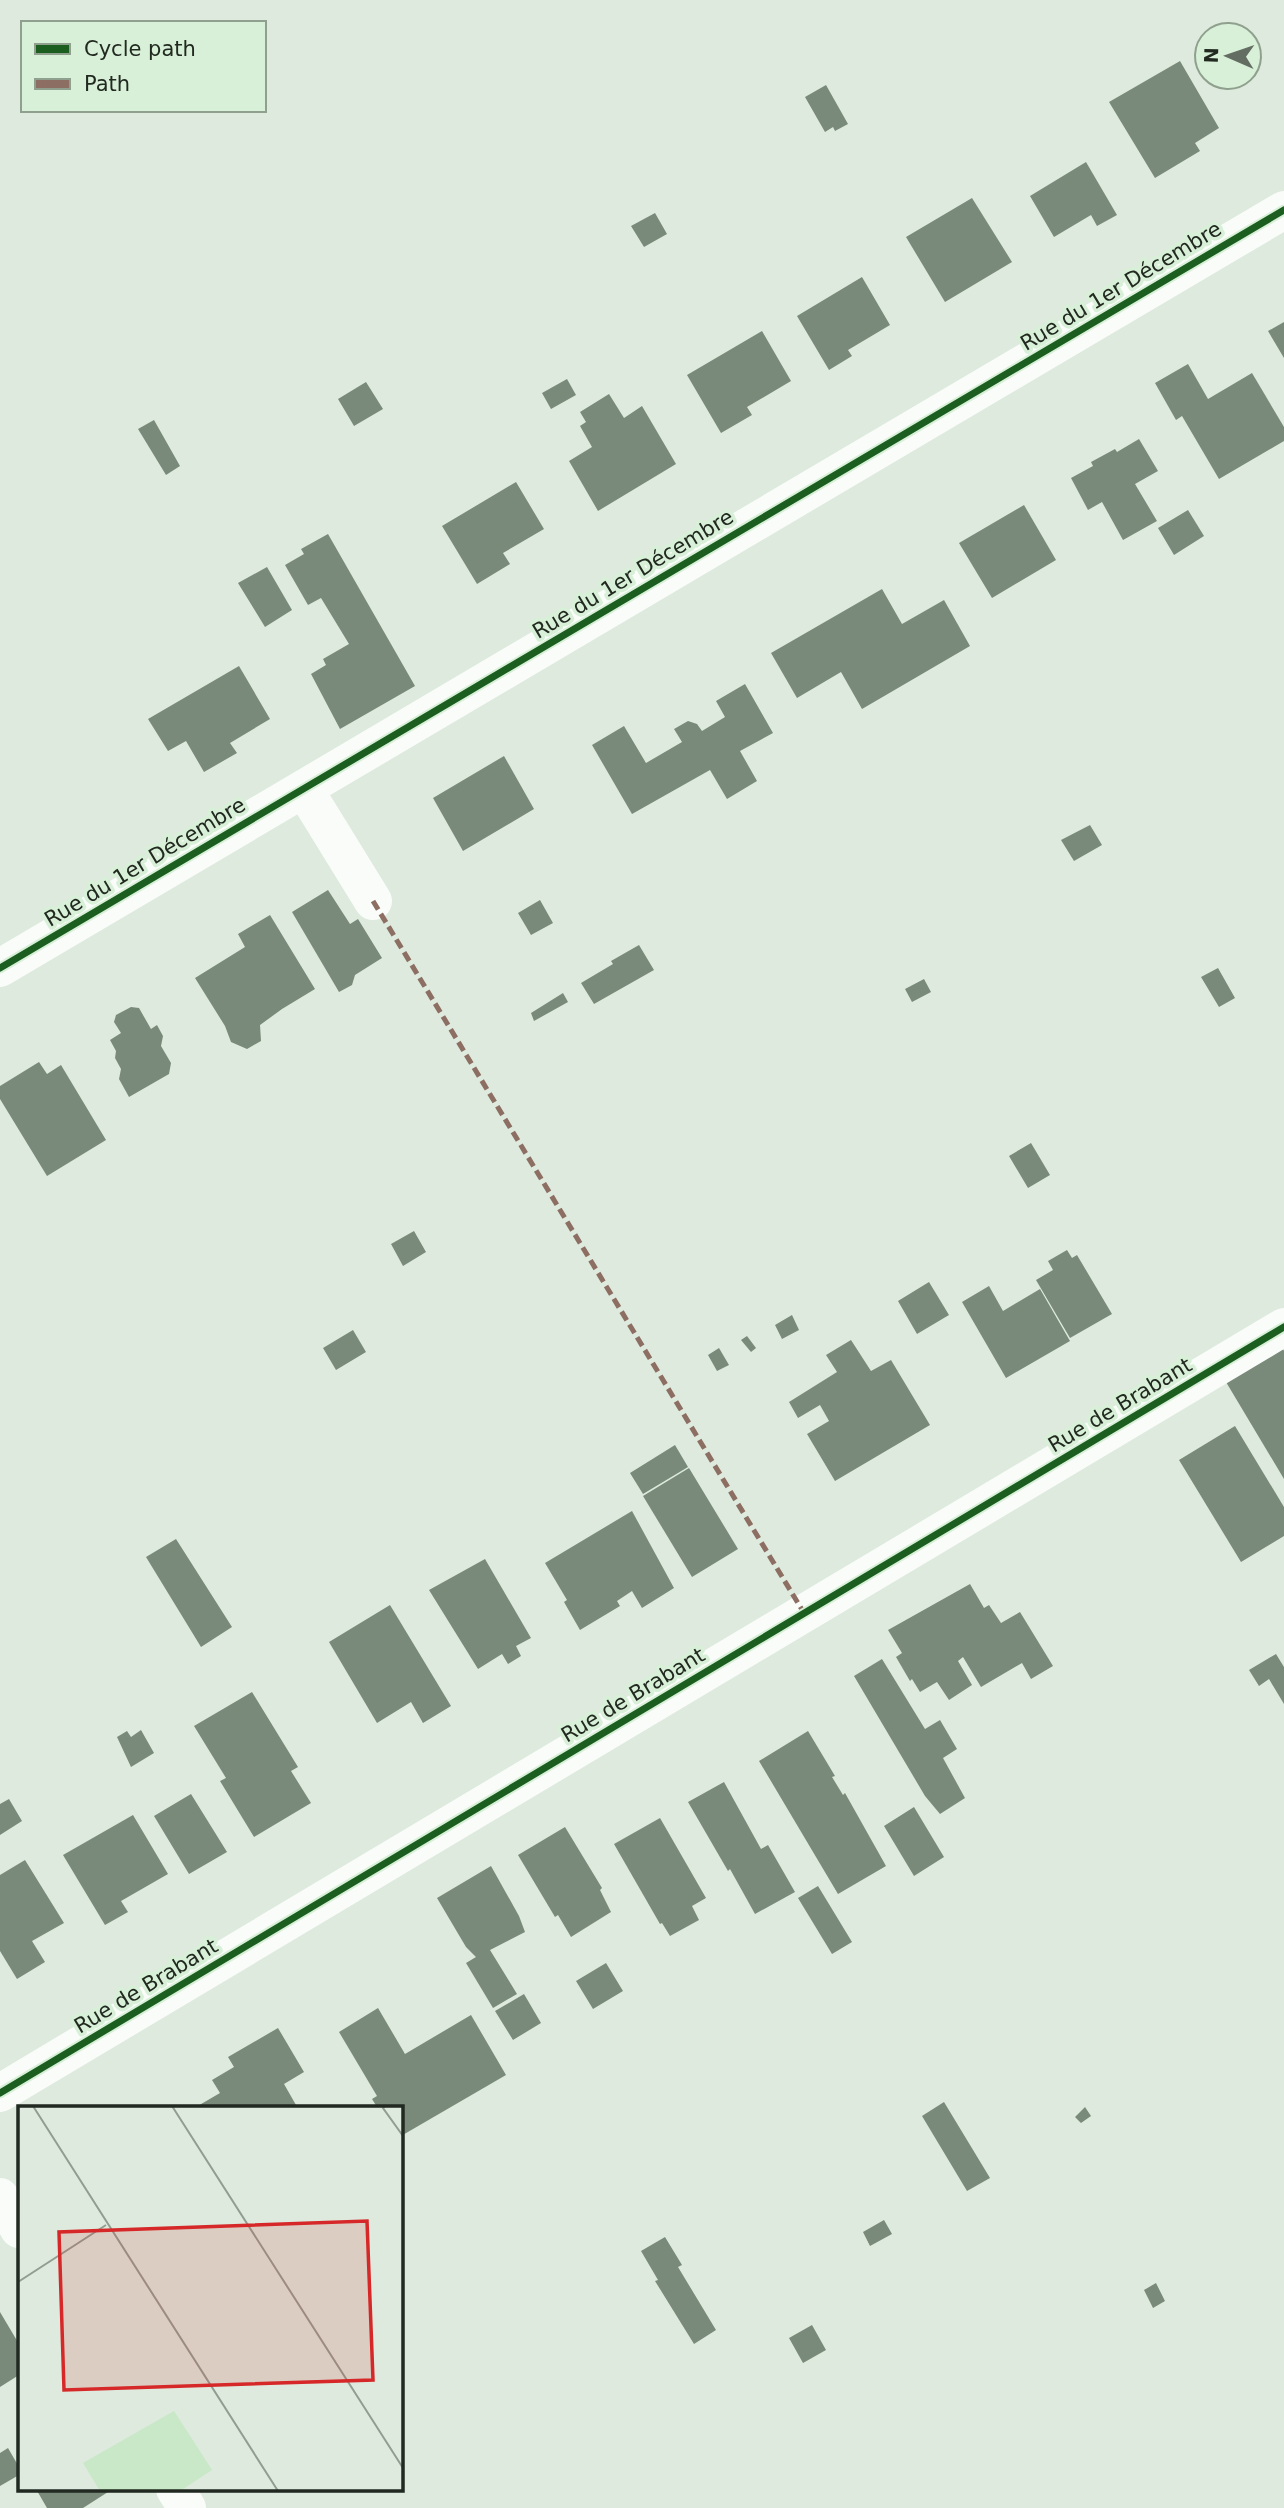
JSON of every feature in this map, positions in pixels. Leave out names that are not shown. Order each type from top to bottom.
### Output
[{"type":"street","name":"Rue du 1er Décembre","points":[[0,968],[1284,210]]},
{"type":"street","points":[[304,789],[373,901]]},
{"type":"street","name":"Rue de Brabant","points":[[0,2093],[1284,1327]]},
{"type":"street","points":[[0,2197],[18,2227]]},
{"type":"street","points":[[176,2490],[187,2508]]},
{"type":"building","points":[[1180,61],[1193,83],[1193,91],[1197,91],[1219,128],[1195,143],[1200,151],[1155,178],[1109,102]]},
{"type":"building","points":[[826,85],[848,124],[835,131],[833,127],[825,132],[805,97]]},
{"type":"building","points":[[1086,162],[1117,215],[1097,226],[1091,215],[1054,237],[1030,196]]},
{"type":"building","points":[[972,198],[1012,262],[945,302],[906,237]]},
{"type":"building","points":[[655,213],[667,234],[644,247],[631,226]]},
{"type":"building","points":[[862,277],[890,325],[848,350],[852,356],[829,370],[797,316]]},
{"type":"building","points":[[1284,322],[1284,358],[1268,331]]},
{"type":"building","points":[[762,331],[791,381],[747,407],[752,415],[721,433],[687,375]]},
{"type":"building","points":[[1188,364],[1208,399],[1252,373],[1284,427],[1284,441],[1219,479],[1182,416],[1176,420],[1155,383]]},
{"type":"building","points":[[567,379],[576,395],[551,409],[542,393]]},
{"type":"building","points":[[366,382],[383,409],[354,426],[338,399]]},
{"type":"building","points":[[609,394],[624,418],[642,406],[676,464],[598,511],[569,461],[592,447],[580,426],[586,422],[580,412]]},
{"type":"building","points":[[154,420],[180,466],[166,475],[138,429]]},
{"type":"building","points":[[1139,439],[1158,471],[1135,484],[1157,521],[1123,540],[1102,502],[1088,510],[1071,478],[1093,466],[1091,462],[1115,449],[1117,452]]},
{"type":"building","points":[[516,482],[544,529],[503,553],[510,564],[477,584],[442,526]]},
{"type":"building","points":[[1024,505],[1056,560],[992,598],[959,543]]},
{"type":"building","points":[[1188,510],[1204,536],[1174,555],[1158,528]]},
{"type":"building","points":[[328,534],[415,686],[340,729],[311,674],[326,665],[323,659],[349,644],[321,598],[308,605],[285,565],[304,554],[301,549]]},
{"type":"building","points":[[267,567],[292,610],[265,627],[238,583]]},
{"type":"building","points":[[882,589],[902,624],[944,600],[970,646],[862,709],[841,672],[797,698],[771,653]]},
{"type":"building","points":[[239,666],[270,719],[230,743],[237,753],[204,772],[186,741],[168,751],[148,719]]},
{"type":"building","points":[[745,684],[773,733],[740,751],[757,781],[727,799],[710,770],[632,814],[592,745],[624,726],[646,763],[682,742],[674,729],[688,721],[697,724],[702,731],[725,717],[716,701]]},
{"type":"building","points":[[504,756],[534,809],[463,851],[433,798]]},
{"type":"building","points":[[1090,825],[1102,845],[1074,861],[1061,840]]},
{"type":"building","points":[[328,890],[350,924],[358,919],[382,958],[355,975],[352,985],[339,992],[292,912]]},
{"type":"building","points":[[540,900],[553,923],[531,935],[518,913]]},
{"type":"building","points":[[270,915],[315,989],[260,1025],[261,1041],[247,1049],[231,1042],[225,1026],[195,978],[245,947],[238,934]]},
{"type":"building","points":[[639,945],[654,970],[594,1004],[581,983]]},
{"type":"building","points":[[1218,968],[1235,998],[1219,1007],[1201,977]]},
{"type":"building","points":[[924,979],[931,992],[912,1002],[905,989]]},
{"type":"building","points":[[563,993],[568,1002],[534,1021],[531,1013]]},
{"type":"building","points":[[131,1007],[139,1008],[151,1029],[157,1025],[163,1036],[161,1046],[171,1063],[169,1074],[129,1097],[119,1079],[121,1069],[110,1040],[121,1033],[114,1022],[116,1015]]},
{"type":"building","points":[[39,1062],[47,1074],[61,1065],[106,1140],[47,1176],[0,1099],[0,1086]]},
{"type":"building","points":[[1031,1143],[1050,1175],[1028,1188],[1009,1156]]},
{"type":"building","points":[[414,1231],[426,1252],[403,1266],[391,1244]]},
{"type":"building","points":[[1067,1250],[1072,1258],[1077,1255],[1112,1314],[1070,1338],[1036,1280],[1053,1270],[1048,1261]]},
{"type":"building","points":[[929,1282],[949,1315],[917,1334],[898,1301]]},
{"type":"building","points":[[989,1286],[1003,1311],[1040,1289],[1070,1341],[1006,1378],[962,1302]]},
{"type":"building","points":[[792,1315],[799,1330],[782,1339],[775,1325]]},
{"type":"building","points":[[353,1330],[366,1352],[336,1370],[323,1348]]},
{"type":"building","points":[[747,1336],[756,1348],[751,1352],[741,1340]]},
{"type":"building","points":[[851,1340],[871,1371],[891,1360],[930,1425],[835,1481],[807,1434],[829,1421],[820,1405],[798,1418],[789,1402],[837,1372],[826,1355]]},
{"type":"building","points":[[719,1348],[729,1365],[717,1371],[708,1355]]},
{"type":"building","points":[[1283,1349],[1284,1351],[1284,1479],[1226,1382]]},
{"type":"building","points":[[1235,1426],[1284,1507],[1284,1536],[1241,1562],[1179,1460]]},
{"type":"building","points":[[675,1445],[688,1467],[643,1494],[630,1473]]},
{"type":"building","points":[[689,1468],[738,1549],[692,1577],[643,1496]]},
{"type":"building","points":[[632,1511],[674,1588],[642,1608],[632,1591],[617,1601],[620,1606],[580,1630],[564,1602],[567,1600],[545,1563]]},
{"type":"building","points":[[176,1539],[232,1627],[201,1647],[146,1557]]},
{"type":"building","points":[[485,1559],[531,1638],[516,1646],[521,1656],[508,1664],[502,1654],[478,1669],[429,1590]]},
{"type":"building","points":[[970,1584],[984,1608],[989,1605],[1001,1623],[1020,1612],[1053,1666],[1031,1679],[1022,1663],[981,1687],[963,1657],[958,1661],[972,1685],[949,1700],[937,1682],[920,1692],[896,1657],[902,1653],[888,1630]]},
{"type":"building","points":[[390,1605],[451,1706],[423,1723],[411,1702],[377,1723],[329,1642]]},
{"type":"building","points":[[1276,1654],[1284,1667],[1284,1704],[1269,1679],[1259,1686],[1249,1670]]},
{"type":"building","points":[[882,1659],[925,1729],[940,1720],[957,1749],[943,1758],[965,1798],[940,1814],[925,1796],[854,1676]]},
{"type":"building","points":[[252,1692],[298,1767],[291,1771],[311,1803],[254,1837],[220,1781],[226,1778],[194,1726]]},
{"type":"building","points":[[141,1730],[154,1753],[131,1767],[117,1737],[127,1731],[131,1737]]},
{"type":"building","points":[[808,1731],[835,1776],[832,1777],[843,1795],[845,1793],[886,1866],[838,1894],[759,1761]]},
{"type":"building","points":[[724,1782],[761,1849],[768,1845],[795,1892],[755,1914],[688,1802]]},
{"type":"building","points":[[191,1794],[227,1852],[189,1874],[154,1816]]},
{"type":"building","points":[[9,1799],[22,1821],[0,1835],[0,1804]]},
{"type":"building","points":[[914,1807],[944,1857],[914,1876],[884,1826]]},
{"type":"building","points":[[133,1815],[168,1874],[121,1901],[128,1912],[105,1925],[63,1855]]},
{"type":"building","points":[[660,1818],[706,1898],[692,1906],[699,1920],[670,1936],[662,1923],[660,1924],[614,1844]]},
{"type":"building","points":[[565,1827],[602,1888],[600,1890],[611,1912],[571,1937],[558,1915],[555,1917],[518,1855]]},
{"type":"building","points":[[25,1860],[64,1923],[32,1941],[45,1962],[17,1979],[0,1951],[0,1875]]},
{"type":"building","points":[[491,1866],[525,1932],[490,1950],[517,1994],[493,2008],[466,1963],[476,1957],[466,1947],[437,1898]]},
{"type":"building","points":[[818,1886],[852,1942],[832,1954],[798,1898]]},
{"type":"building","points":[[606,1963],[623,1991],[593,2009],[576,1981]]},
{"type":"building","points":[[524,1994],[541,2023],[513,2040],[495,2011]]},
{"type":"building","points":[[378,2008],[405,2054],[471,2015],[506,2075],[402,2135],[402,2106],[376,2106],[372,2099],[377,2096],[339,2032]]},
{"type":"building","points":[[278,2028],[304,2072],[284,2084],[296,2105],[198,2106],[220,2093],[212,2080],[234,2067],[228,2057]]},
{"type":"building","points":[[944,2102],[990,2178],[967,2191],[922,2116]]},
{"type":"building","points":[[1085,2107],[1091,2116],[1081,2123],[1075,2117]]},
{"type":"building","points":[[884,2220],[892,2234],[870,2246],[863,2232]]},
{"type":"building","points":[[665,2237],[682,2265],[678,2267],[716,2330],[694,2344],[655,2281],[658,2280],[641,2251]]},
{"type":"building","points":[[1156,2283],[1165,2301],[1153,2308],[1144,2290]]},
{"type":"building","points":[[0,2312],[18,2342],[18,2376],[0,2387]]},
{"type":"building","points":[[812,2325],[826,2350],[803,2363],[789,2338]]},
{"type":"building","points":[[8,2448],[18,2465],[18,2476],[0,2486],[0,2453]]},
{"type":"building","points":[[37,2490],[108,2492],[83,2508],[47,2508]]},
{"type":"marked path","points":[[373,901],[804,1613]]},
{"type":"cycle path","points":[[0,968],[1284,210]]},
{"type":"cycle path","points":[[0,2093],[1284,1327]]}]
